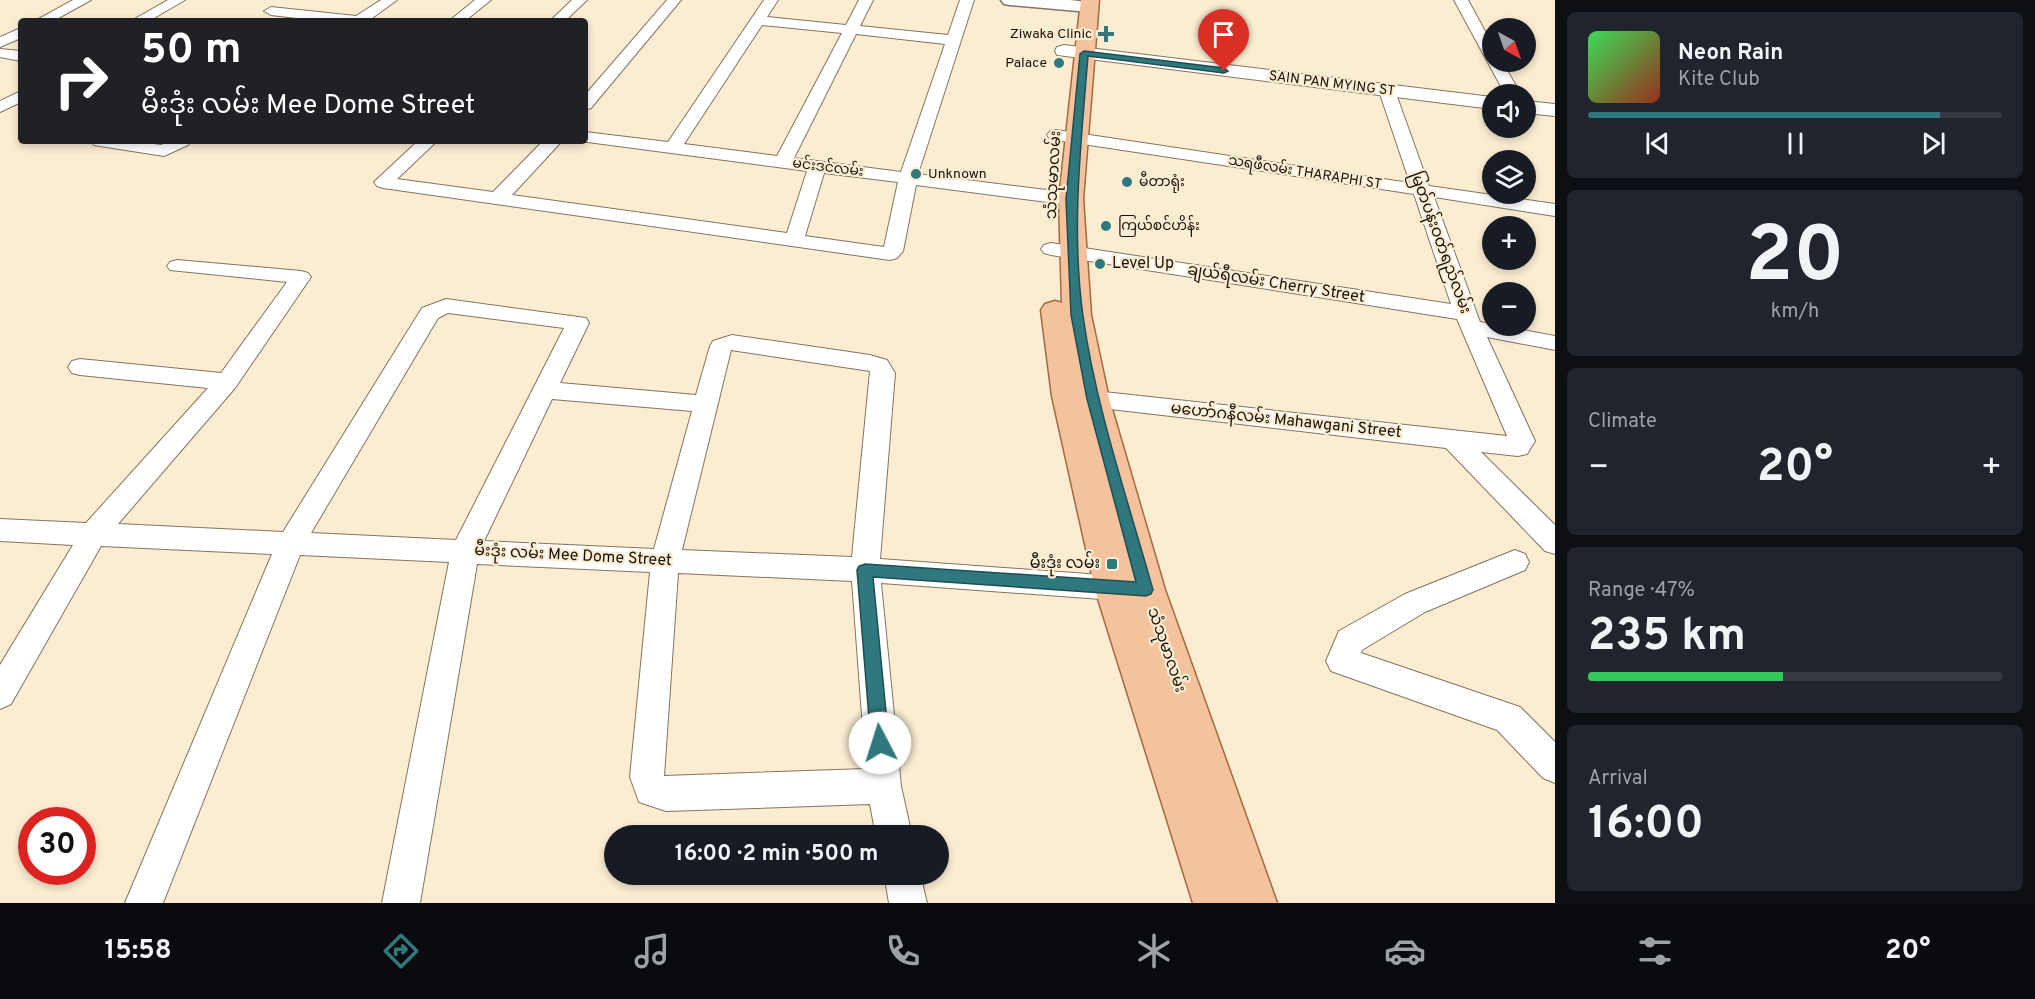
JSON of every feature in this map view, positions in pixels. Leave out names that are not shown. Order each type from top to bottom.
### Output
[{"type":"main road","points":[[1010,0],[1080,3]]},
{"type":"main road","name":"သံသုမာလမ်း","points":[[1080,3],[1061,197],[1062,250],[1077,315],[1080,398],[1217,903]]},
{"type":"main road","name":"သံသုမာလမ်း","points":[[1130,589],[1253,903]]},
{"type":"street","points":[[49,0],[80,2]]},
{"type":"street","points":[[144,18],[178,0]]},
{"type":"street","points":[[290,0],[267,14],[320,18]]},
{"type":"street","points":[[363,18],[390,0]]},
{"type":"street","points":[[460,18],[484,0]]},
{"type":"street","points":[[560,18],[580,0]]},
{"type":"street","points":[[588,101],[674,0]]},
{"type":"street","points":[[673,148],[771,0]]},
{"type":"street","points":[[783,162],[866,0]]},
{"type":"street","points":[[425,144],[383,182],[890,254],[893,251],[908,178],[967,0]]},
{"type":"street","points":[[1461,0],[1482,39]]},
{"type":"street","points":[[48,18],[80,2]]},
{"type":"street","points":[[759,20],[953,40]]},
{"type":"street","points":[[0,43],[18,34]]},
{"type":"street","name":"SAIN PAN MYING ST","points":[[1074,52],[1482,102]]},
{"type":"street","points":[[0,53],[18,56]]},
{"type":"street","name":"မြတ်ပန်းဝတ်ရည်လမ်း","points":[[1386,91],[1468,320],[1522,441],[1518,447],[1505,447]]},
{"type":"street","points":[[0,107],[18,98]]},
{"type":"street","points":[[1536,108],[1555,110]]},
{"type":"street","name":"မင်းဒင်လမ်း","points":[[588,137],[1061,197]]},
{"type":"street","name":"သရဖီလမ်း THARAPHI ST","points":[[1066,137],[1555,210]]},
{"type":"street","points":[[119,144],[164,151],[177,144]]},
{"type":"street","points":[[498,198],[550,144]]},
{"type":"street","points":[[794,241],[818,166]]},
{"type":"street","name":"ချယ်ရီလမ်း Cherry Street","points":[[1062,250],[1468,320],[1555,343]]},
{"type":"street","points":[[0,694],[94,533],[227,382],[301,277],[177,266]]},
{"type":"street","points":[[144,903],[290,544],[430,313],[446,306],[578,323],[465,550],[401,903]]},
{"type":"street","points":[[884,786],[666,794],[651,790],[647,777],[665,561],[721,346],[732,342],[879,366],[883,373],[865,570],[884,786],[892,825]]},
{"type":"street","points":[[80,367],[227,382]]},
{"type":"street","points":[[544,390],[704,405]]},
{"type":"street","name":"မဟော်ဂနီလမ်း Mahawgani Street","points":[[1080,398],[1452,439],[1505,447]]},
{"type":"street","points":[[1452,439],[1549,531]]},
{"type":"street","name":"မီးဒုံး လမ်း Mee Dome Street","points":[[0,530],[865,570],[1130,589]]},
{"type":"street","points":[[1515,562],[1415,603],[1350,641],[1342,662],[1508,718],[1555,766]]},
{"type":"street","points":[[904,885],[908,903]]},
{"type":"place","name":"Ziwaka Clinic","points":[[1106,34]]},
{"type":"place","name":"Palace","points":[[1059,63]]},
{"type":"place","name":"Unknown","points":[[916,174]]},
{"type":"place","name":"မီတာရုံး","points":[[1127,182]]},
{"type":"place","name":"ကြယ်စင်ဟိန်း","points":[[1106,226]]},
{"type":"place","name":"Level Up","points":[[1100,264]]},
{"type":"place","name":"မီးဒုံး လမ်း","points":[[1112,564]]},
{"type":"route","points":[[880,743],[865,570],[1146,590],[1093,399],[1077,315],[1071,199],[1084,54],[1224,71]]}]
